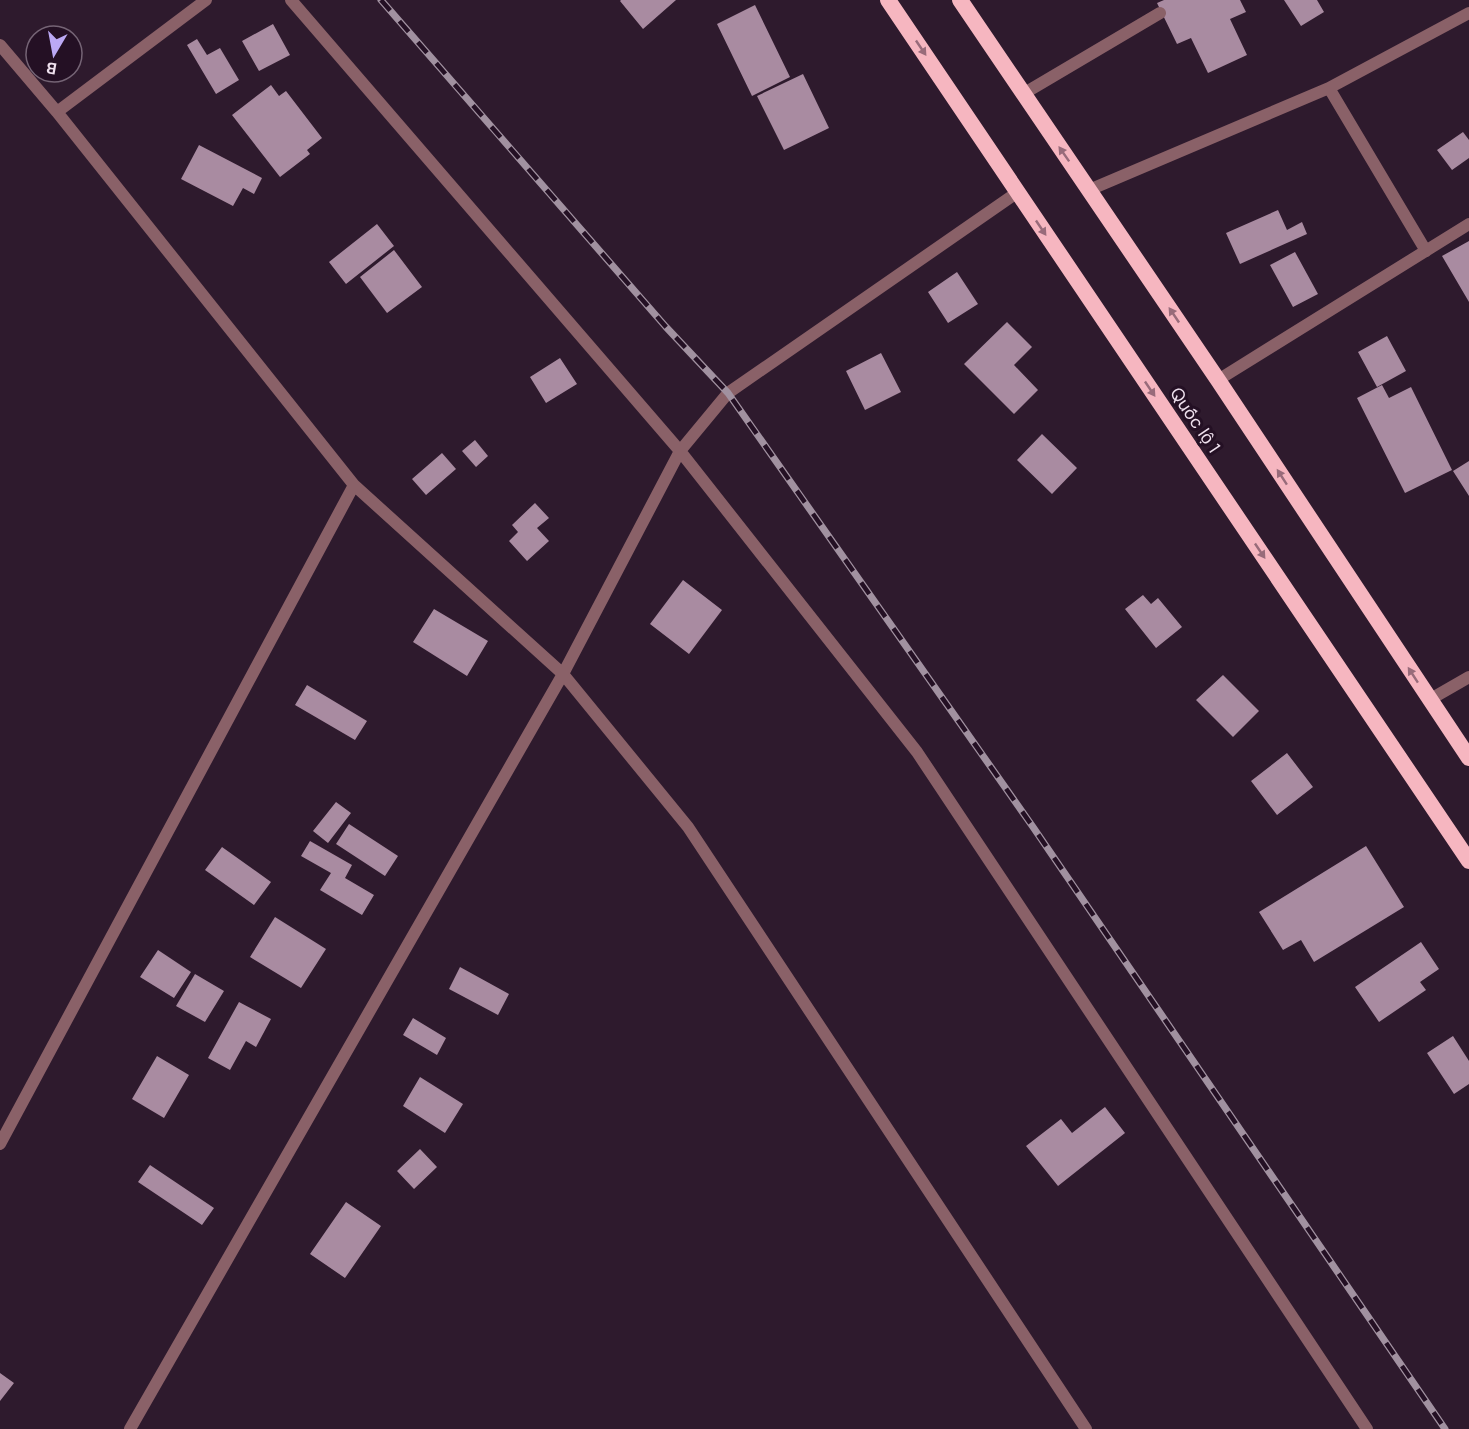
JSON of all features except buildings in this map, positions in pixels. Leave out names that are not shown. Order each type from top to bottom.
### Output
[{"type":"highway","name":"Quốc lộ 1","points":[[888,0],[1469,861]]},
{"type":"highway","points":[[960,0],[1218,380],[1469,758]]},
{"type":"street","points":[[57,112],[206,0]]},
{"type":"street","points":[[291,0],[680,451],[917,752],[1367,1429]]},
{"type":"street","points":[[1023,94],[1160,13]]},
{"type":"street","points":[[1089,190],[1329,88],[1469,13]]},
{"type":"street","points":[[0,45],[57,112],[354,485],[563,674],[688,828],[1086,1429]]},
{"type":"street","points":[[1329,88],[1426,252]]},
{"type":"street","points":[[130,1429],[563,674],[680,451],[728,393],[1018,192]]},
{"type":"street","points":[[1218,380],[1469,224]]},
{"type":"street","points":[[0,1144],[354,485]]},
{"type":"street","points":[[1429,700],[1469,677]]},
{"type":"railway","points":[[381,0],[666,327],[728,393],[1033,827],[1445,1429]]}]
